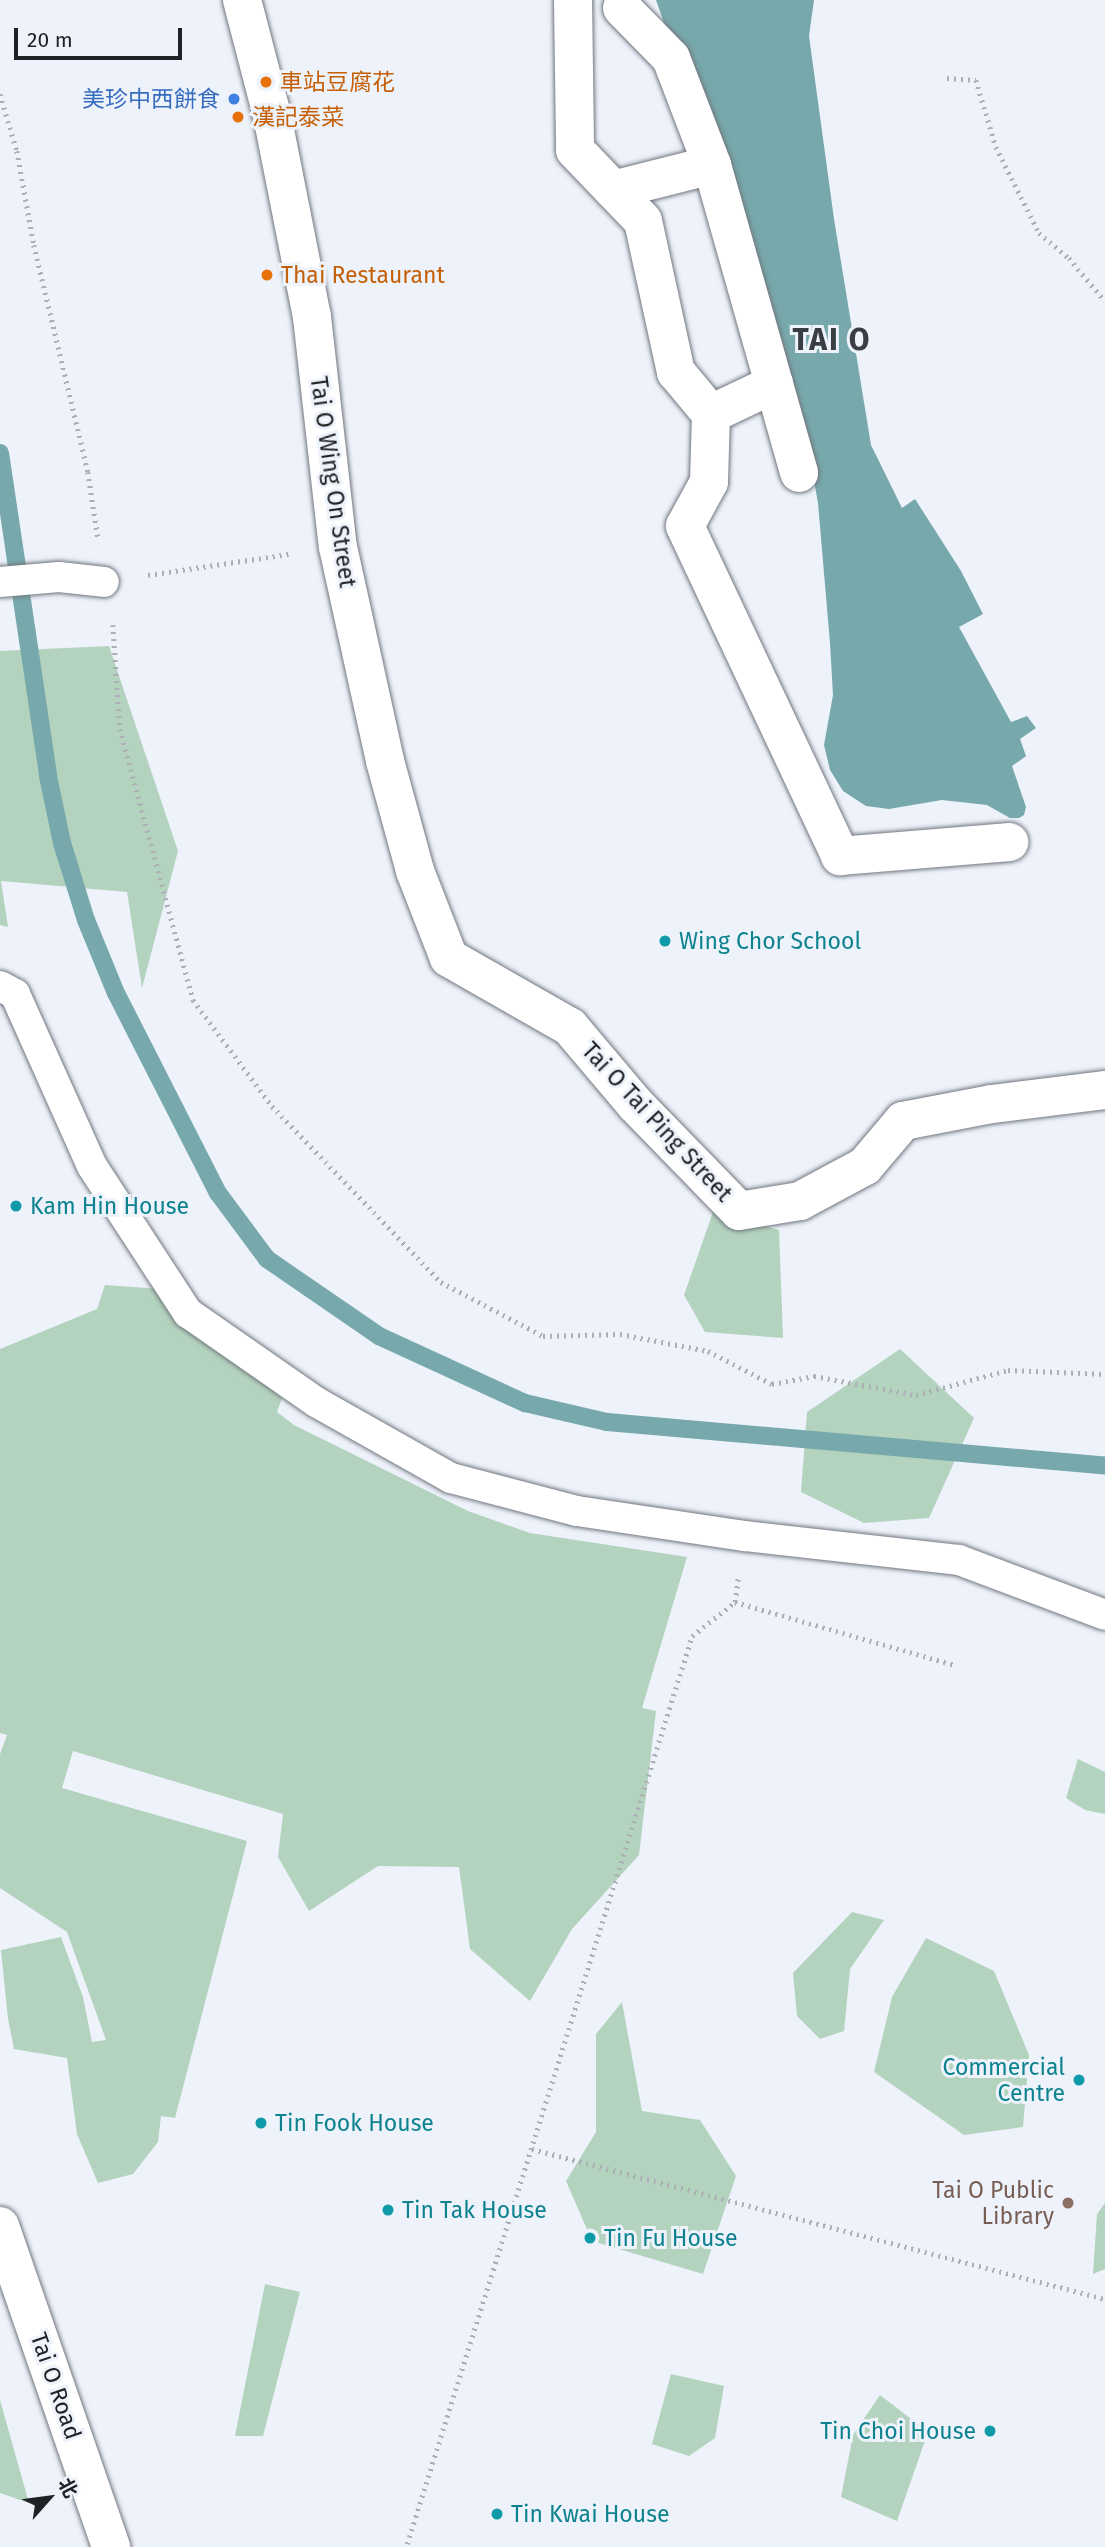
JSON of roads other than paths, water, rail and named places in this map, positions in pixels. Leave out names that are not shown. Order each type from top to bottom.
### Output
[{"type":"street","name":"Tai O Wing On Street","points":[[242,0],[272,115],[313,317],[338,547],[415,871],[449,958]]},
{"type":"street","points":[[573,0],[575,149],[643,221],[676,372],[711,414],[709,482],[685,526],[840,856],[1009,842]]},
{"type":"street","points":[[622,8],[671,58],[712,164],[799,473]]},
{"type":"street","points":[[613,190],[712,164]]},
{"type":"street","points":[[711,414],[774,384]]},
{"type":"street","name":"Tai O Tai Ping Street","points":[[449,958],[570,1027],[635,1104],[739,1211],[800,1201],[854,1172],[864,1166],[903,1121],[992,1104],[1105,1090]]},
{"type":"street","name":"Tai O Road","points":[[0,2226],[111,2547]]},
{"type":"lane","points":[[0,582],[59,577],[104,582]]},
{"type":"lane","points":[[0,986],[15,994],[92,1166],[188,1313],[316,1402],[451,1478],[577,1511],[745,1536],[960,1560],[1105,1615]]},
{"type":"water","points":[[656,0],[814,0],[809,36],[834,219],[871,445],[902,508],[915,499],[961,571],[983,614],[959,627],[1011,722],[1027,716],[1036,728],[1020,739],[1026,756],[1012,766],[1026,807],[1024,815],[1019,818],[1010,818],[987,805],[942,800],[889,809],[866,806],[843,791],[830,770],[824,745],[833,695],[830,643],[818,503],[802,415]]},
{"type":"waterway","points":[[0,453],[48,776],[62,843],[86,920],[116,993],[218,1193],[267,1259],[379,1336],[525,1403],[607,1422],[1105,1466]]},
{"type":"place","name":"車站豆腐花","points":[[266,82]]},
{"type":"place","name":"美珍中西餅食","points":[[234,99]]},
{"type":"place","name":"漢記泰菜","points":[[238,117]]},
{"type":"place","name":"Thai Restaurant","points":[[267,275]]},
{"type":"place","name":"Wing Chor School","points":[[665,941]]},
{"type":"place","name":"Kam Hin House","points":[[16,1206]]},
{"type":"place","name":"Commercial Centre","points":[[1079,2080]]},
{"type":"place","name":"Tin Fook House","points":[[261,2123]]},
{"type":"place","name":"Tai O Public Library","points":[[1068,2203]]},
{"type":"place","name":"Tin Tak House","points":[[388,2210]]},
{"type":"place","name":"Tin Fu House","points":[[590,2238]]},
{"type":"place","name":"Tin Choi House","points":[[990,2431]]},
{"type":"place","name":"Tin Kwai House","points":[[497,2514]]},
{"type":"district","name":"TAI O","points":[[832,340]]}]
